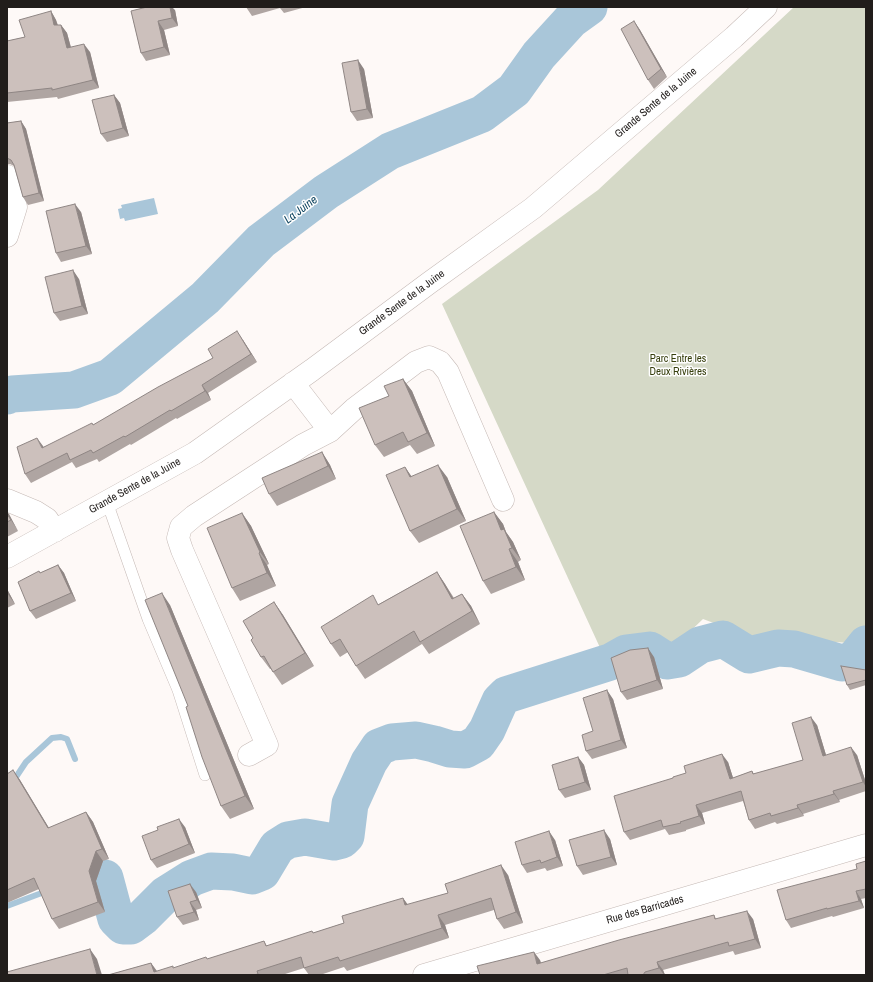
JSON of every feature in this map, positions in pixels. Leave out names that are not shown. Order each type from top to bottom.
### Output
[{"type":"street","name":"Grande Sente de la Juine","points":[[7,557],[195,453],[293,383],[534,208],[734,37],[766,7]]},
{"type":"street","points":[[7,176],[16,207],[7,236]]},
{"type":"street","points":[[249,755],[267,745],[178,538],[181,527],[194,516],[303,445],[330,431],[354,409],[416,362],[429,358],[440,362],[448,372],[503,500]]},
{"type":"street","points":[[293,383],[330,431]]},
{"type":"street","points":[[7,500],[36,512],[47,519],[55,531]]},
{"type":"street","name":"Rue des Barricades","points":[[424,975],[866,845]]},
{"type":"lane","points":[[106,502],[148,619],[178,690],[205,776]]},
{"type":"green space","name":"Parc Entre les Deux Rivières","points":[[794,7],[866,7],[866,625],[851,643],[751,637],[703,619],[678,643],[628,636],[602,652],[442,304],[598,190]]},
{"type":"water","points":[[154,198],[158,214],[125,221],[124,218],[120,219],[118,209],[122,208],[121,205]]},
{"type":"building","points":[[147,7],[170,7],[172,18],[158,21],[164,47],[141,53],[131,11]]},
{"type":"building","points":[[51,11],[54,25],[61,25],[67,48],[84,44],[93,80],[52,90],[52,88],[7,93],[7,41],[25,37],[19,20]]},
{"type":"building","points":[[634,21],[661,69],[648,80],[621,29]]},
{"type":"building","points":[[358,60],[367,109],[351,112],[342,63]]},
{"type":"building","points":[[114,95],[123,128],[101,134],[92,100]]},
{"type":"building","points":[[21,121],[39,193],[23,197],[14,165],[11,160],[7,158],[7,123]]},
{"type":"building","points":[[75,204],[86,246],[56,253],[46,211]]},
{"type":"building","points":[[73,270],[82,306],[54,313],[45,277]]},
{"type":"building","points":[[237,331],[251,354],[202,385],[205,391],[125,437],[124,436],[93,453],[91,450],[70,460],[67,453],[25,474],[17,447],[37,438],[42,448],[92,423],[93,425],[158,387],[213,358],[208,349]]},
{"type":"building","points":[[403,379],[427,433],[408,442],[403,432],[375,445],[359,408],[389,396],[384,386]]},
{"type":"building","points":[[322,452],[328,466],[269,494],[262,478]]},
{"type":"building","points":[[438,465],[457,509],[410,531],[386,475],[405,467],[410,477]]},
{"type":"building","points":[[494,512],[501,530],[504,529],[512,548],[509,549],[516,567],[483,581],[460,526]]},
{"type":"building","points":[[242,513],[260,552],[259,553],[267,573],[232,588],[207,528]]},
{"type":"building","points":[[7,514],[11,520],[7,522]]},
{"type":"building","points":[[58,565],[71,593],[30,611],[18,582],[39,571],[40,573]]},
{"type":"building","points":[[437,572],[452,599],[462,594],[472,611],[420,642],[414,631],[356,666],[340,639],[331,644],[321,627],[373,595],[378,605]]},
{"type":"building","points":[[162,593],[245,796],[221,806],[202,757],[186,707],[188,706],[145,600]]},
{"type":"building","points":[[274,602],[305,653],[273,672],[264,656],[261,657],[251,640],[253,638],[243,621]]},
{"type":"building","points":[[648,648],[657,680],[621,692],[611,658],[630,650]]},
{"type":"building","points":[[841,666],[866,670],[866,680],[847,685]]},
{"type":"building","points":[[607,690],[621,740],[586,751],[582,735],[593,731],[583,698]]},
{"type":"building","points":[[811,717],[823,756],[851,747],[863,782],[833,791],[834,794],[797,805],[798,808],[771,816],[770,813],[749,820],[741,791],[696,805],[699,816],[680,822],[681,823],[663,827],[661,820],[624,832],[614,796],[686,773],[684,766],[722,754],[730,779],[752,771],[753,774],[803,760],[792,723]]},
{"type":"building","points":[[578,757],[585,782],[559,790],[552,765]]},
{"type":"building","points":[[13,770],[48,828],[86,812],[102,849],[96,851],[89,871],[98,902],[52,919],[34,878],[7,890],[7,774]]},
{"type":"building","points":[[179,819],[189,844],[151,860],[142,836],[158,830],[157,827]]},
{"type":"building","points":[[604,830],[611,857],[577,866],[569,840]]},
{"type":"building","points":[[549,831],[557,857],[541,863],[540,860],[522,865],[515,842]]},
{"type":"building","points":[[866,861],[866,889],[856,891],[859,901],[827,908],[786,920],[777,890],[857,869],[856,864]]},
{"type":"building","points":[[501,865],[516,912],[497,919],[491,898],[438,915],[442,928],[340,961],[338,957],[304,968],[301,957],[257,971],[258,974],[254,975],[108,975],[151,963],[154,972],[173,966],[173,968],[206,957],[207,959],[264,941],[266,946],[312,931],[313,933],[344,923],[342,916],[403,898],[405,905],[448,893],[445,884]]},
{"type":"building","points":[[190,884],[197,900],[190,902],[194,912],[177,917],[168,891]]},
{"type":"building","points":[[747,911],[755,939],[729,946],[728,942],[657,962],[659,968],[645,972],[643,975],[628,975],[627,968],[603,975],[480,975],[477,966],[534,952],[537,964],[619,940],[714,915],[715,919]]},
{"type":"building","points":[[90,949],[97,975],[7,975],[7,972]]},
{"type":"waterway","name":"La Juine","points":[[7,396],[12,394],[74,390],[110,377],[205,298],[261,241],[326,192],[390,151],[482,114],[514,90],[539,55],[571,20],[589,7]]},
{"type":"waterway","points":[[105,878],[116,919],[123,926],[131,926],[143,917],[165,895],[192,878],[211,871],[233,872],[252,876],[262,872],[277,847],[288,840],[305,837],[334,842],[342,840],[346,836],[350,804],[369,762],[379,747],[392,742],[416,740],[450,749],[465,750],[478,743],[487,730],[500,701],[506,695],[610,662],[626,653],[650,650],[667,661],[679,659],[700,645],[723,639],[749,655],[778,648],[794,649],[842,663],[854,659],[866,644]]},
{"type":"waterway","points":[[7,785],[14,780],[26,762],[52,738],[61,737],[67,739],[75,759]]},
{"type":"waterway","points":[[91,875],[105,878]]},
{"type":"waterway","points":[[7,906],[47,891]]}]
